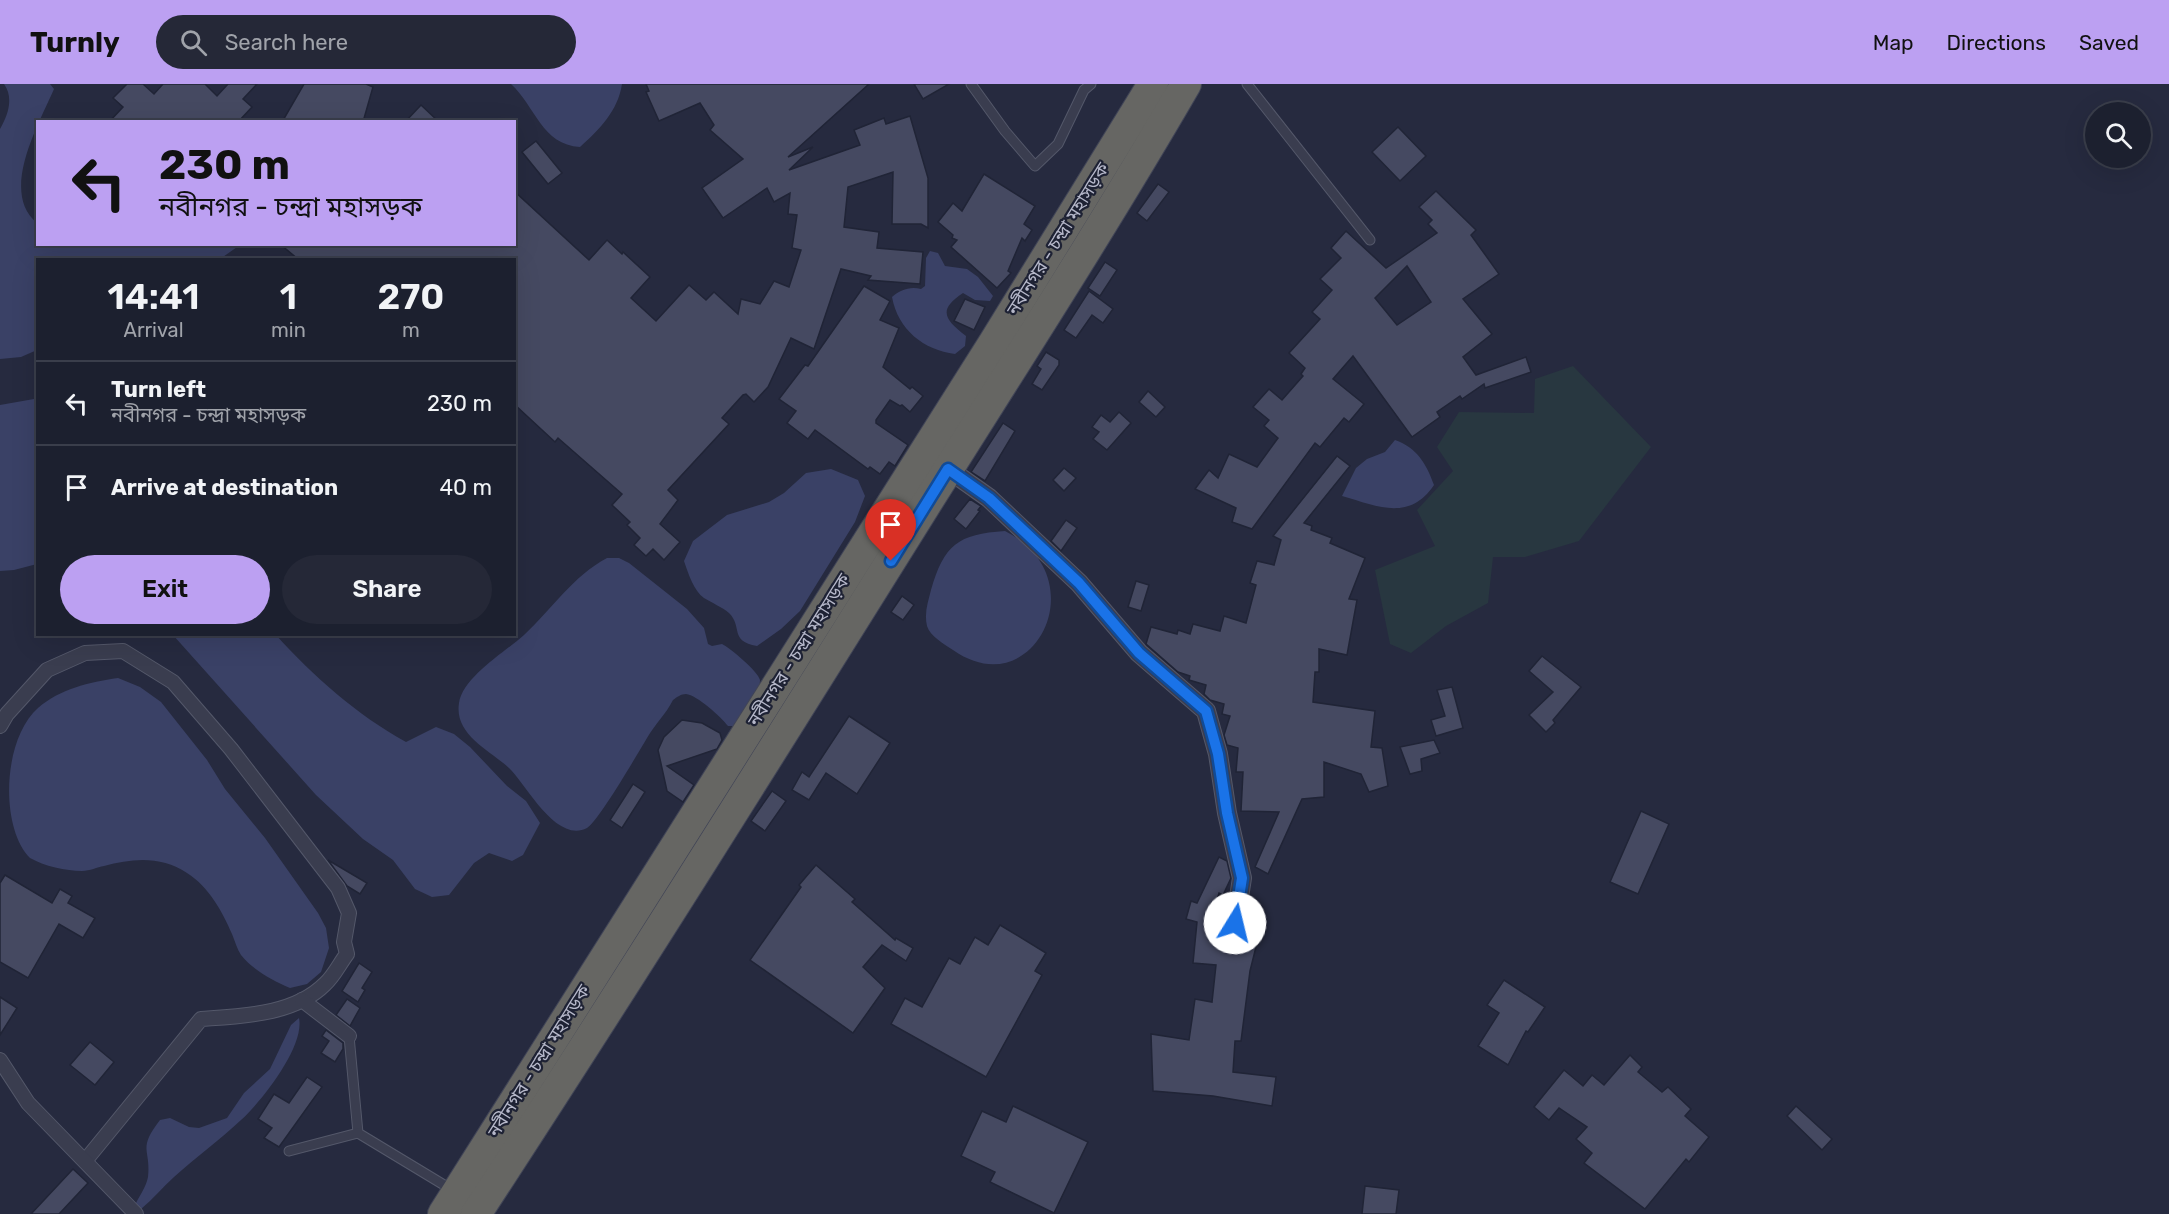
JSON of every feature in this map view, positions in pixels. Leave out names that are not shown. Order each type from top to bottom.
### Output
[{"type":"highway","name":"নবীনগর - চন্দ্রা মহাসড়ক","points":[[464,1207],[1153,84]]},
{"type":"highway","name":"নবীনগর - চন্দ্রা মহাসড়ক","points":[[464,1207],[726,823],[1115,206],[1186,84]]},
{"type":"street","points":[[948,469],[989,498],[1079,583],[1139,653],[1206,711],[1218,754],[1227,813],[1242,878],[1235,923]]},
{"type":"street","points":[[0,726],[7,714],[47,670],[85,653],[123,651],[173,682],[231,749],[338,888],[348,913],[344,942],[347,954],[325,984],[302,1000],[244,1017],[201,1019],[85,1161]]},
{"type":"street","points":[[302,1000],[349,1036]]},
{"type":"street","points":[[0,1060],[28,1103],[136,1214]]},
{"type":"lane","points":[[971,84],[1005,131],[1035,166],[1058,144],[1084,90],[1091,84]]},
{"type":"lane","points":[[1247,84],[1370,240]]},
{"type":"lane","points":[[349,1036],[358,1133]]},
{"type":"lane","points":[[289,1151],[358,1133],[464,1207]]},
{"type":"shaded area","points":[[1573,366],[1651,447],[1579,541],[1525,557],[1493,557],[1488,603],[1446,626],[1411,653],[1390,644],[1375,570],[1435,546],[1417,510],[1453,471],[1437,447],[1459,412],[1534,413],[1535,379]]},
{"type":"water","points":[[4,84],[50,84],[54,89],[40,120],[36,120],[36,129],[25,159],[22,177],[22,194],[26,210],[36,222],[36,246],[239,246],[221,258],[36,258],[36,350],[21,357],[0,359],[0,129],[9,101]]},
{"type":"water","points":[[511,84],[622,84],[612,111],[601,127],[580,147],[567,145],[548,132]]},
{"type":"water","points":[[930,251],[938,253],[945,266],[967,269],[978,277],[993,296],[990,301],[975,300],[963,293],[950,305],[947,310],[949,320],[966,336],[965,346],[955,354],[933,348],[914,336],[900,319],[892,297],[905,289],[921,289],[925,286],[926,258]]},
{"type":"water","points":[[36,400],[36,564],[0,571],[0,405]]},
{"type":"water","points":[[1395,440],[1415,452],[1428,470],[1434,485],[1424,497],[1414,504],[1392,508],[1380,507],[1342,496],[1356,468],[1367,459],[1385,452]]},
{"type":"water","points":[[831,469],[858,480],[865,496],[855,522],[800,611],[781,629],[757,646],[748,644],[740,637],[729,613],[700,595],[694,586],[684,561],[693,541],[727,515],[769,502],[784,493],[806,473]]},
{"type":"water","points":[[1005,531],[1033,552],[1048,577],[1051,604],[1044,629],[1030,650],[1008,662],[982,663],[953,650],[934,636],[927,626],[927,608],[941,562],[955,545],[975,535]]},
{"type":"water","points":[[607,558],[619,558],[629,563],[687,609],[704,628],[708,644],[712,646],[722,644],[731,650],[754,671],[760,682],[758,690],[733,726],[728,726],[691,695],[682,695],[673,700],[600,814],[587,828],[575,831],[564,828],[553,820],[509,768],[475,741],[462,724],[459,703],[462,693],[476,675],[524,635],[584,574]]},
{"type":"water","points":[[174,636],[277,636],[336,694],[370,720],[406,742],[436,727],[454,734],[470,747],[507,786],[526,801],[540,823],[523,855],[512,861],[489,853],[474,863],[449,895],[432,897],[415,889],[393,860],[363,839],[316,795]]},
{"type":"water","points":[[118,678],[140,687],[161,702],[207,760],[225,789],[265,838],[318,913],[326,928],[329,948],[321,972],[307,984],[290,988],[270,978],[246,961],[214,900],[202,885],[177,867],[157,861],[136,860],[85,871],[69,870],[48,866],[30,858],[20,844],[10,806],[9,784],[17,741],[26,722],[38,708],[65,691]]},
{"type":"water","points":[[299,1018],[299,1030],[289,1058],[260,1100],[141,1209],[136,1203],[148,1177],[147,1144],[160,1120],[170,1118],[189,1127],[199,1128],[227,1118],[244,1093],[270,1069],[291,1025]]},
{"type":"building","points":[[127,84],[143,84],[154,94],[163,84],[205,84],[217,96],[228,84],[257,84],[243,99],[252,107],[240,120],[111,120],[123,107],[113,98]]},
{"type":"building","points":[[304,84],[366,84],[373,87],[364,120],[283,120]]},
{"type":"building","points":[[646,84],[869,84],[788,157],[813,147],[789,170],[860,145],[854,130],[884,118],[886,124],[910,116],[928,178],[928,228],[921,224],[892,224],[893,172],[848,187],[844,227],[879,232],[877,248],[923,252],[920,284],[868,280],[871,276],[841,269],[814,349],[791,338],[768,387],[754,402],[746,394],[743,395],[722,418],[729,424],[668,490],[678,500],[660,524],[680,542],[664,560],[653,549],[646,556],[634,545],[640,538],[627,525],[630,522],[612,505],[622,494],[558,438],[555,442],[516,406],[516,258],[297,258],[282,246],[516,246],[516,193],[589,260],[607,240],[622,254],[623,252],[650,277],[631,298],[656,321],[689,285],[706,300],[714,292],[738,314],[741,299],[760,304],[774,281],[789,287],[801,250],[792,248],[797,215],[788,214],[790,193],[774,202],[767,188],[723,218],[702,188],[743,159],[710,130],[714,125],[700,103],[659,121],[646,92],[649,91]]},
{"type":"building","points":[[914,84],[949,84],[923,99]]},
{"type":"building","points":[[421,105],[437,120],[407,120]]},
{"type":"building","points":[[1398,127],[1426,156],[1400,181],[1372,152]]},
{"type":"building","points":[[536,141],[562,173],[548,184],[522,152]]},
{"type":"building","points":[[984,174],[1035,206],[1024,224],[1032,230],[1025,241],[1022,238],[1008,271],[1011,273],[997,288],[951,247],[957,240],[952,238],[953,235],[938,222],[953,203],[962,211]]},
{"type":"building","points":[[1158,184],[1169,192],[1147,221],[1137,213]]},
{"type":"building","points":[[1436,191],[1476,230],[1471,235],[1499,274],[1463,299],[1492,334],[1463,357],[1476,375],[1526,357],[1531,372],[1485,388],[1484,384],[1462,399],[1460,396],[1437,412],[1440,417],[1412,437],[1353,356],[1333,379],[1364,404],[1349,422],[1344,418],[1320,447],[1315,443],[1252,529],[1232,522],[1236,508],[1195,489],[1209,470],[1218,478],[1229,454],[1257,467],[1278,438],[1264,426],[1269,420],[1253,407],[1269,389],[1282,400],[1303,376],[1301,374],[1305,368],[1289,353],[1320,319],[1312,312],[1332,290],[1320,279],[1341,258],[1331,248],[1346,231],[1386,268],[1437,233],[1428,224],[1432,220],[1419,207]],"holes":[[[1407,266],[1431,302],[1397,325],[1375,298]]]},
{"type":"building","points":[[1105,262],[1117,270],[1100,296],[1088,288]]},
{"type":"building","points":[[864,286],[890,301],[880,320],[899,328],[883,367],[910,389],[912,387],[923,396],[910,412],[902,405],[890,400],[876,420],[876,423],[908,445],[895,466],[889,462],[880,474],[870,467],[868,469],[815,430],[808,439],[787,423],[796,411],[779,399],[805,365],[808,366]]},
{"type":"building","points":[[1089,291],[1113,309],[1103,323],[1092,315],[1076,338],[1064,330]]},
{"type":"building","points":[[965,299],[985,307],[974,330],[954,321]]},
{"type":"building","points":[[1046,352],[1059,360],[1059,365],[1042,390],[1032,384],[1041,369],[1037,366]]},
{"type":"building","points":[[1148,391],[1165,407],[1156,417],[1139,402]]},
{"type":"building","points":[[1119,412],[1131,423],[1107,450],[1093,439],[1099,432],[1092,427],[1101,415],[1110,422]]},
{"type":"building","points":[[1003,423],[1015,431],[985,481],[971,472]]},
{"type":"building","points":[[1337,456],[1350,466],[1304,523],[1312,526],[1311,530],[1332,538],[1330,543],[1365,558],[1349,599],[1357,600],[1347,655],[1319,649],[1319,672],[1315,672],[1313,702],[1375,711],[1371,747],[1382,748],[1388,786],[1369,792],[1361,774],[1324,762],[1324,797],[1302,799],[1268,874],[1255,867],[1279,812],[1241,811],[1243,772],[1236,772],[1238,748],[1227,745],[1224,735],[1230,716],[1222,714],[1224,704],[1210,700],[1204,694],[1206,685],[1189,680],[1190,676],[1178,672],[1146,644],[1151,627],[1177,634],[1178,630],[1190,634],[1193,624],[1220,631],[1224,616],[1246,623],[1256,585],[1250,583],[1257,561],[1274,565],[1281,540],[1273,536]]},
{"type":"building","points":[[1064,468],[1076,478],[1064,491],[1053,480]]},
{"type":"building","points":[[970,499],[981,506],[978,510],[980,511],[966,529],[954,519]]},
{"type":"building","points":[[1066,520],[1077,528],[1061,551],[1051,541]]},
{"type":"building","points":[[1136,581],[1149,585],[1141,611],[1128,607]]},
{"type":"building","points":[[902,596],[914,605],[903,620],[891,612]]},
{"type":"building","points":[[1542,656],[1581,687],[1553,720],[1555,723],[1546,732],[1529,715],[1553,692],[1529,671]]},
{"type":"building","points":[[1452,687],[1463,728],[1436,736],[1431,720],[1445,716],[1437,690]]},
{"type":"building","points":[[849,716],[890,743],[857,794],[826,773],[809,800],[792,790],[802,772],[809,777]]},
{"type":"building","points":[[682,720],[702,723],[720,733],[722,740],[717,749],[667,766],[694,785],[683,802],[667,791],[658,750],[664,737]]},
{"type":"building","points":[[1434,740],[1440,753],[1421,759],[1422,771],[1410,774],[1400,747]]},
{"type":"building","points":[[633,784],[645,792],[622,828],[610,820]]},
{"type":"building","points":[[772,791],[786,801],[765,831],[751,821]]},
{"type":"building","points":[[1641,811],[1669,824],[1638,894],[1610,882]]},
{"type":"building","points":[[1219,857],[1227,861],[1231,878],[1223,895],[1219,893],[1209,927],[1258,939],[1250,971],[1241,1041],[1235,1041],[1233,1072],[1276,1077],[1272,1106],[1213,1096],[1153,1091],[1151,1034],[1189,1040],[1195,999],[1212,1002],[1216,965],[1193,963],[1197,922],[1186,919],[1191,901],[1197,903]]},
{"type":"building","points":[[328,860],[367,883],[360,894],[347,886]]},
{"type":"building","points":[[816,865],[855,899],[852,902],[895,940],[896,938],[913,948],[906,961],[882,945],[863,967],[885,988],[853,1033],[750,960],[801,887],[799,885]]},
{"type":"building","points":[[5,875],[52,903],[60,889],[72,896],[68,903],[95,918],[83,938],[59,924],[28,978],[0,962],[0,883]]},
{"type":"building","points":[[1000,925],[1046,953],[1035,971],[1042,975],[986,1077],[891,1024],[905,998],[922,1007],[949,958],[960,964],[975,937],[988,945]]},
{"type":"building","points":[[359,963],[372,972],[362,988],[365,990],[358,1002],[342,991]]},
{"type":"building","points":[[1504,980],[1545,1007],[1528,1032],[1526,1031],[1508,1065],[1478,1046],[1499,1013],[1487,1005]]},
{"type":"building","points":[[0,997],[17,1008],[0,1035]]},
{"type":"building","points":[[347,999],[360,1008],[350,1026],[336,1015]]},
{"type":"building","points":[[326,1030],[343,1043],[343,1049],[335,1062],[321,1053],[329,1041],[322,1036]]},
{"type":"building","points":[[90,1042],[114,1062],[95,1085],[70,1065]]},
{"type":"building","points":[[1630,1055],[1642,1067],[1638,1072],[1662,1092],[1668,1087],[1691,1109],[1685,1116],[1709,1137],[1689,1162],[1686,1159],[1645,1209],[1584,1163],[1592,1153],[1576,1139],[1587,1127],[1559,1108],[1549,1120],[1534,1107],[1564,1070],[1583,1086],[1592,1075],[1604,1085]]},
{"type":"building","points":[[307,1077],[322,1087],[279,1147],[264,1138],[272,1128],[258,1119],[274,1094],[289,1103]]},
{"type":"building","points":[[1013,1106],[1088,1142],[1054,1213],[990,1182],[995,1172],[961,1156],[982,1111],[1006,1122]]},
{"type":"building","points":[[1796,1106],[1832,1139],[1822,1150],[1787,1116]]},
{"type":"building","points":[[73,1169],[88,1183],[59,1214],[31,1214]]},
{"type":"building","points":[[1365,1186],[1399,1190],[1396,1214],[1362,1214]]},
{"type":"route","points":[[891,561],[948,469],[989,498],[1079,583],[1139,653],[1206,711],[1218,754],[1227,813],[1242,878],[1235,923]]}]
